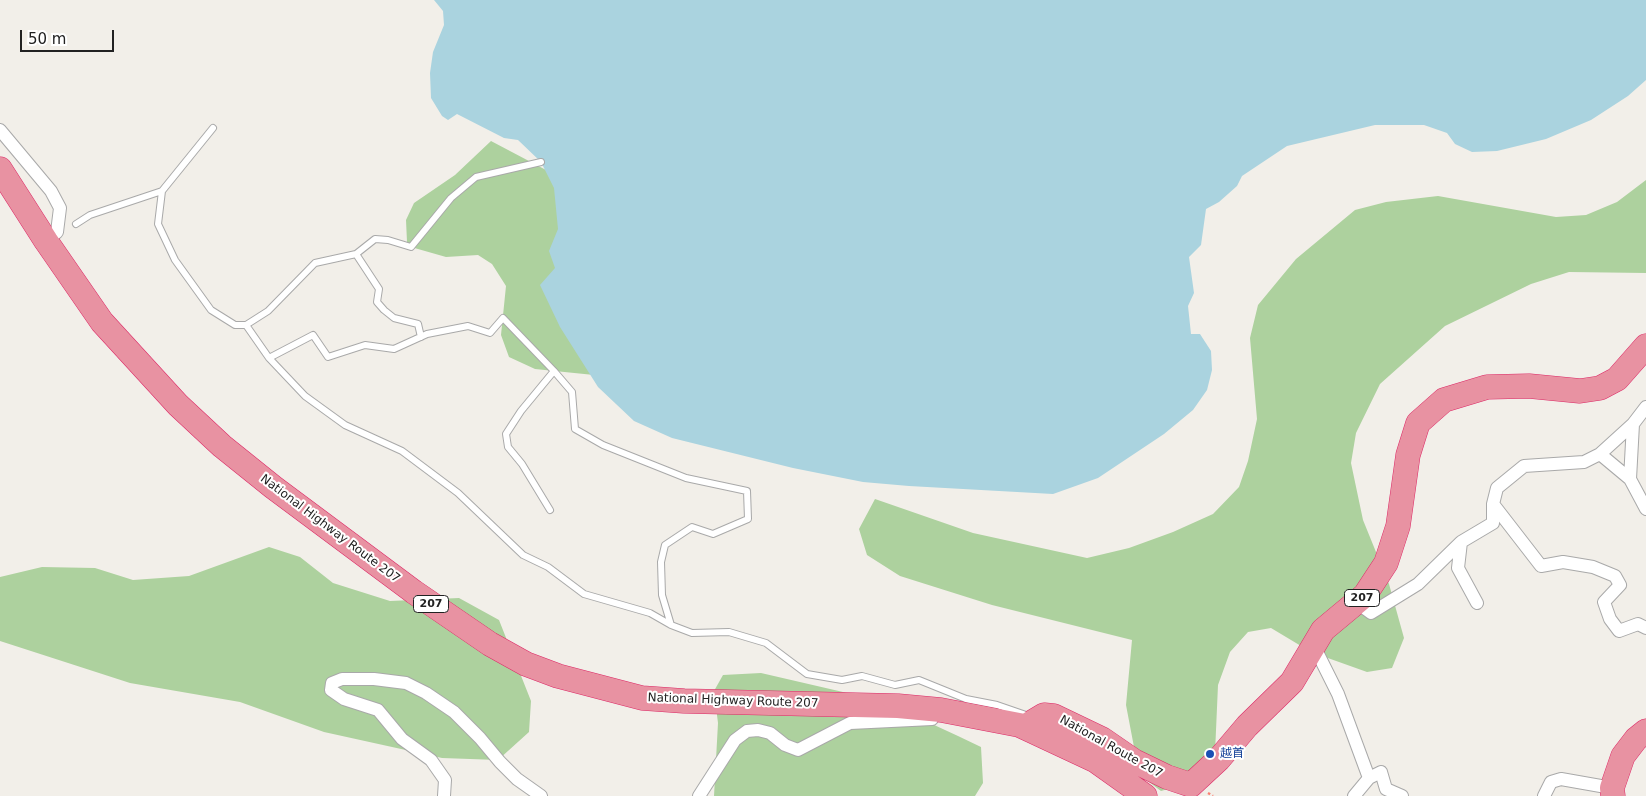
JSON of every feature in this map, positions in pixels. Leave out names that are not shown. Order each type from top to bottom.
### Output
[{"type":"highway","name":"National Highway Route 207","points":[[0,169],[46,241],[102,322],[132,357],[178,405],[222,446],[273,487],[414,592],[490,644],[526,664],[566,678],[642,698],[684,701],[898,706],[941,710],[1030,723],[1096,761],[1145,796]]},
{"type":"highway","name":"National Route 207","points":[[1030,723],[1044,715],[1054,716],[1102,739],[1134,761],[1167,777],[1190,785],[1220,759],[1247,726],[1292,682],[1323,630],[1365,595],[1386,563],[1398,526],[1408,456],[1418,423],[1444,400],[1487,387],[1530,386],[1580,391],[1600,388],[1616,379],[1646,346]]},
{"type":"highway","points":[[1612,792],[1623,756],[1636,739],[1646,731]]},
{"type":"street","points":[[0,130],[51,191],[60,208],[57,232],[46,241]]},
{"type":"street","points":[[1356,602],[1370,613],[1418,584],[1461,542],[1494,523],[1492,504],[1497,488],[1524,466],[1584,462],[1600,454],[1633,424],[1646,407]]},
{"type":"street","points":[[1630,480],[1633,424]]},
{"type":"street","points":[[1600,454],[1630,480],[1646,509]]},
{"type":"street","points":[[1492,504],[1541,566],[1563,562],[1593,567],[1615,576],[1620,586],[1604,602],[1610,619],[1619,631],[1638,624],[1646,628]]},
{"type":"street","points":[[1461,542],[1458,568],[1477,603]]},
{"type":"street","points":[[1313,644],[1338,694],[1369,778]]},
{"type":"street","points":[[444,796],[445,780],[431,760],[402,739],[378,710],[344,699],[330,690],[332,683],[342,678],[374,679],[406,683],[426,692],[454,712],[517,779],[541,796]]},
{"type":"street","points":[[699,796],[736,740],[747,731],[758,730],[770,733],[785,745],[798,750],[850,722],[932,719],[941,710]]},
{"type":"street","points":[[1354,796],[1369,778],[1381,772],[1386,788],[1402,796]]},
{"type":"street","points":[[1544,796],[1551,782],[1561,779],[1612,792]]},
{"type":"lane","points":[[76,224],[90,215],[162,191],[214,128]]},
{"type":"lane","points":[[162,191],[158,224],[175,260],[211,310],[235,325],[246,325],[268,310],[315,263],[356,254],[375,239],[388,240],[411,248],[451,198],[476,177],[541,162]]},
{"type":"lane","points":[[356,254],[379,289],[377,302],[394,318],[418,324],[422,337]]},
{"type":"lane","points":[[269,358],[313,335],[328,357],[365,345],[394,349],[422,337],[468,326],[490,334],[503,318],[572,392],[576,429],[602,445],[686,478],[747,491],[748,519],[713,534],[692,527],[665,544],[661,562],[662,595],[671,625]]},
{"type":"lane","points":[[246,325],[269,358],[305,396],[345,425],[402,451],[458,494],[523,555],[548,567],[584,594],[650,613],[671,625],[692,633],[729,632],[766,643],[807,674],[842,680],[862,676],[895,685],[919,680],[966,699],[997,705],[1030,723]]},
{"type":"lane","points":[[550,510],[522,464],[508,447],[506,434],[521,411],[554,371]]},
{"type":"green space","points":[[491,141],[546,170],[576,217],[594,375],[535,369],[509,357],[501,335],[506,286],[492,264],[478,255],[446,257],[411,247],[407,242],[406,220],[414,203],[455,175]]},
{"type":"green space","points":[[1646,180],[1646,273],[1569,272],[1531,284],[1445,326],[1380,384],[1356,433],[1351,463],[1363,520],[1389,584],[1404,638],[1392,668],[1367,672],[1311,652],[1271,628],[1248,632],[1230,652],[1218,685],[1215,753],[1190,783],[1161,791],[1145,779],[1134,747],[1126,705],[1132,640],[992,605],[900,576],[867,555],[859,529],[875,499],[973,533],[1087,558],[1129,548],[1173,532],[1213,514],[1239,487],[1248,461],[1257,419],[1250,338],[1258,305],[1296,259],[1355,210],[1386,202],[1438,196],[1556,217],[1586,215],[1617,202]]},
{"type":"green space","points":[[269,547],[300,557],[333,583],[390,601],[459,598],[499,620],[531,701],[529,732],[498,760],[442,758],[324,732],[240,702],[130,683],[0,641],[0,577],[42,567],[95,568],[133,580],[189,576]]},
{"type":"green space","points":[[761,673],[843,692],[919,718],[981,747],[983,783],[975,796],[714,796],[718,723],[714,691],[723,675]]},
{"type":"water","points":[[434,0],[1646,0],[1646,80],[1628,96],[1591,120],[1546,139],[1497,151],[1472,152],[1455,144],[1447,133],[1424,125],[1375,125],[1287,146],[1242,176],[1237,186],[1219,202],[1206,209],[1201,245],[1189,257],[1194,293],[1188,306],[1191,334],[1200,334],[1211,351],[1212,370],[1207,390],[1193,410],[1164,434],[1098,478],[1053,494],[909,486],[863,482],[793,468],[672,438],[634,421],[598,387],[560,327],[540,285],[555,268],[549,251],[558,229],[554,188],[541,162],[518,140],[504,138],[457,114],[448,120],[442,116],[431,98],[430,73],[433,52],[444,25],[443,11]]},
{"type":"place","name":"越首","points":[[1210,754]]}]
